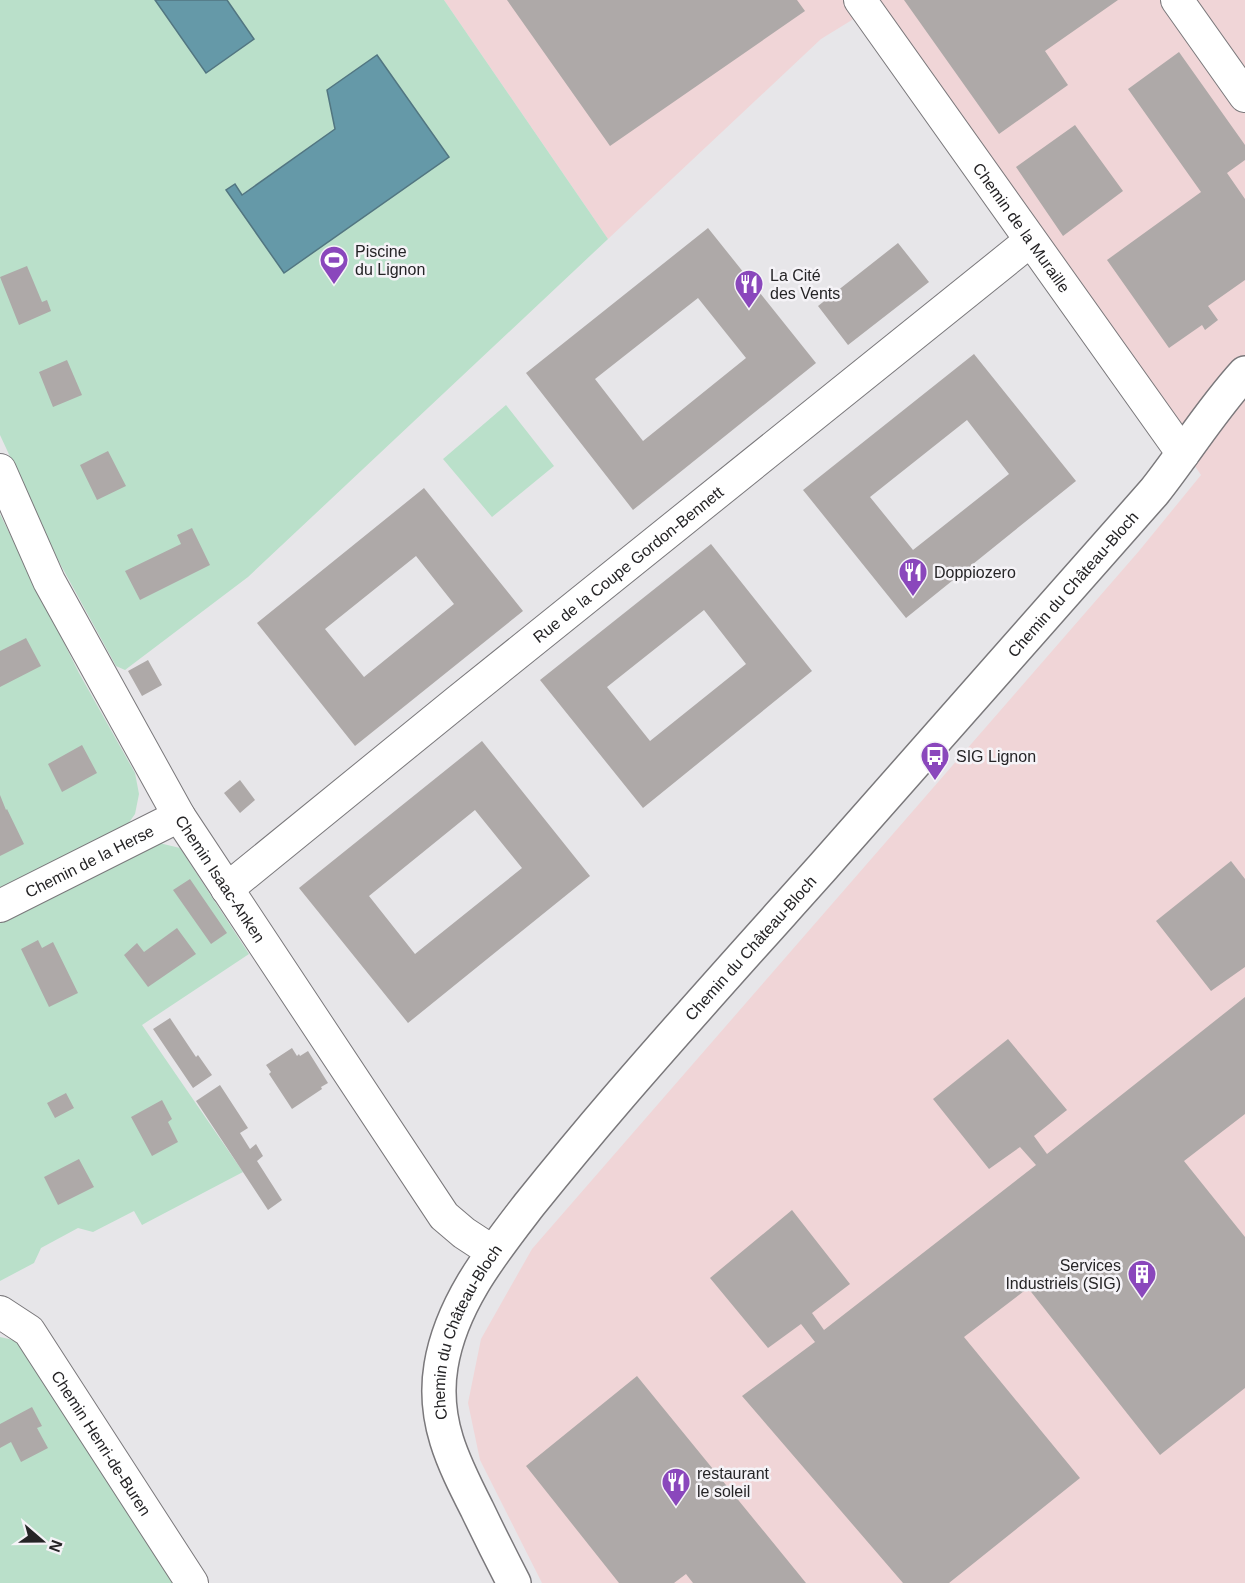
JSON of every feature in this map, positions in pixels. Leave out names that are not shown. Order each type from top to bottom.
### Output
[{"type":"street","name":"Chemin de la Muraille","points":[[860,0],[1183,454]]},
{"type":"street","points":[[1177,0],[1245,96]]},
{"type":"street","name":"Rue de la Coupe Gordon-Bennett","points":[[227,890],[1030,241]]},
{"type":"street","name":"Chemin du Château-Bloch","points":[[514,1583],[453,1460],[443,1432],[439,1409],[440,1374],[447,1340],[457,1313],[471,1287],[493,1252],[584,1138],[1154,492],[1228,391],[1245,373]]},
{"type":"street","name":"Chemin Isaac-Anken","points":[[0,470],[49,581],[179,816],[444,1216],[464,1233],[493,1252]]},
{"type":"street","name":"Chemin de la Herse","points":[[0,906],[179,816]]},
{"type":"street","name":"Chemin Henri-de-Buren","points":[[0,1312],[29,1331],[192,1583]]},
{"type":"shaded area","points":[[444,0],[1245,0],[1245,1583],[542,1583],[480,1460],[468,1403],[481,1339],[532,1249],[1139,551],[1201,475],[878,4],[821,39],[608,239]]},
{"type":"green space","name":"Piscine du Lignon","points":[[0,0],[155,0],[206,73],[254,39],[227,0],[444,0],[608,239],[248,577],[125,670],[116,666],[58,560],[0,435]],"holes":[[[335,129],[284,272],[235,185],[241,195]]]},
{"type":"green space","points":[[506,405],[554,466],[492,517],[443,459]]},
{"type":"green space","points":[[0,514],[79,673],[135,773],[139,794],[135,814],[123,831],[0,892]]},
{"type":"green space","points":[[155,842],[180,848],[249,954],[142,1025],[243,1172],[142,1225],[134,1211],[93,1232],[78,1228],[41,1248],[34,1263],[0,1281],[0,922]]},
{"type":"green space","points":[[0,1337],[18,1341],[177,1583],[0,1583]]},
{"type":"water","points":[[155,0],[227,0],[254,39],[206,73]]},
{"type":"water","points":[[377,55],[449,157],[284,273],[226,190],[235,184],[242,195],[335,129],[327,90]]},
{"type":"building","points":[[507,0],[797,0],[805,11],[610,146]]},
{"type":"building","points":[[904,0],[1118,0],[1045,51],[1068,85],[999,134]]},
{"type":"building","points":[[1179,52],[1245,145],[1245,160],[1227,173],[1245,199],[1245,280],[1208,306],[1218,320],[1205,330],[1202,325],[1169,348],[1107,260],[1201,192],[1128,89]]},
{"type":"building","points":[[1075,125],[1123,191],[1063,236],[1016,167]]},
{"type":"building","points":[[708,228],[816,363],[633,510],[526,373]],"holes":[[[698,298],[746,358],[643,441],[595,379]]]},
{"type":"building","points":[[898,243],[929,282],[848,345],[818,306]]},
{"type":"building","points":[[27,266],[42,302],[47,300],[51,311],[19,325],[0,277]]},
{"type":"building","points":[[974,354],[1076,481],[906,618],[803,490]],"holes":[[[967,420],[1009,474],[913,550],[870,497]]]},
{"type":"building","points":[[67,360],[82,395],[53,407],[39,372]]},
{"type":"building","points":[[108,451],[126,486],[97,500],[80,465]]},
{"type":"building","points":[[424,488],[523,611],[355,746],[257,623]],"holes":[[[416,556],[454,604],[364,677],[325,629]]]},
{"type":"building","points":[[192,528],[210,565],[140,600],[125,571],[181,544],[177,535]]},
{"type":"building","points":[[711,544],[812,671],[643,808],[540,680]],"holes":[[[704,610],[746,664],[650,741],[607,687]]]},
{"type":"building","points":[[26,638],[41,666],[0,687],[0,651]]},
{"type":"building","points":[[148,660],[162,685],[142,696],[128,671]]},
{"type":"building","points":[[482,741],[590,876],[408,1023],[299,888]],"holes":[[[475,810],[522,868],[415,954],[369,896]]]},
{"type":"building","points":[[82,745],[97,773],[62,792],[48,764]]},
{"type":"building","points":[[240,780],[255,800],[240,813],[224,793]]},
{"type":"building","points":[[0,795],[24,844],[0,856]]},
{"type":"building","points":[[1231,861],[1245,879],[1245,967],[1211,991],[1156,921]]},
{"type":"building","points":[[190,879],[227,933],[211,944],[173,890]]},
{"type":"building","points":[[177,928],[196,954],[148,987],[124,955],[137,943],[144,952]]},
{"type":"building","points":[[38,940],[42,948],[53,942],[78,993],[49,1007],[21,949]]},
{"type":"building","name":"Services Industriels (SIG)","points":[[1245,997],[1245,1114],[1184,1161],[1245,1237],[1245,1388],[1160,1455],[1028,1288],[964,1337],[1080,1478],[949,1583],[903,1583],[742,1396],[815,1342],[801,1324],[768,1348],[710,1278],[792,1210],[850,1284],[812,1313],[824,1330],[1036,1165],[1020,1147],[989,1169],[933,1099],[1008,1039],[1067,1110],[1034,1136],[1047,1154]]},
{"type":"building","points":[[170,1018],[196,1057],[198,1055],[212,1075],[193,1088],[153,1029]]},
{"type":"building","points":[[292,1048],[297,1056],[308,1051],[328,1083],[292,1109],[269,1074],[271,1072],[266,1065]]},
{"type":"building","points":[[220,1085],[248,1128],[240,1133],[250,1149],[256,1144],[263,1156],[257,1161],[282,1200],[268,1210],[196,1101]]},
{"type":"building","points":[[66,1093],[74,1108],[55,1118],[47,1103]]},
{"type":"building","points":[[162,1100],[172,1119],[168,1122],[178,1142],[152,1156],[131,1117]]},
{"type":"building","points":[[79,1159],[94,1187],[58,1205],[44,1177]]},
{"type":"building","points":[[637,1376],[806,1583],[693,1583],[686,1574],[674,1583],[619,1583],[526,1466]]},
{"type":"building","points":[[32,1407],[42,1426],[37,1428],[48,1448],[21,1462],[11,1442],[0,1448],[0,1424]]},
{"type":"place","name":"Piscine du Lignon","points":[[334,286]]},
{"type":"place","name":"La Cité des Vents","points":[[749,310]]},
{"type":"place","name":"Doppiozero","points":[[913,598]]},
{"type":"place","name":"SIG Lignon","points":[[935,782]]},
{"type":"place","name":"Services Industriels (SIG)","points":[[1142,1300]]},
{"type":"place","name":"restaurant le soleil","points":[[676,1508]]}]
